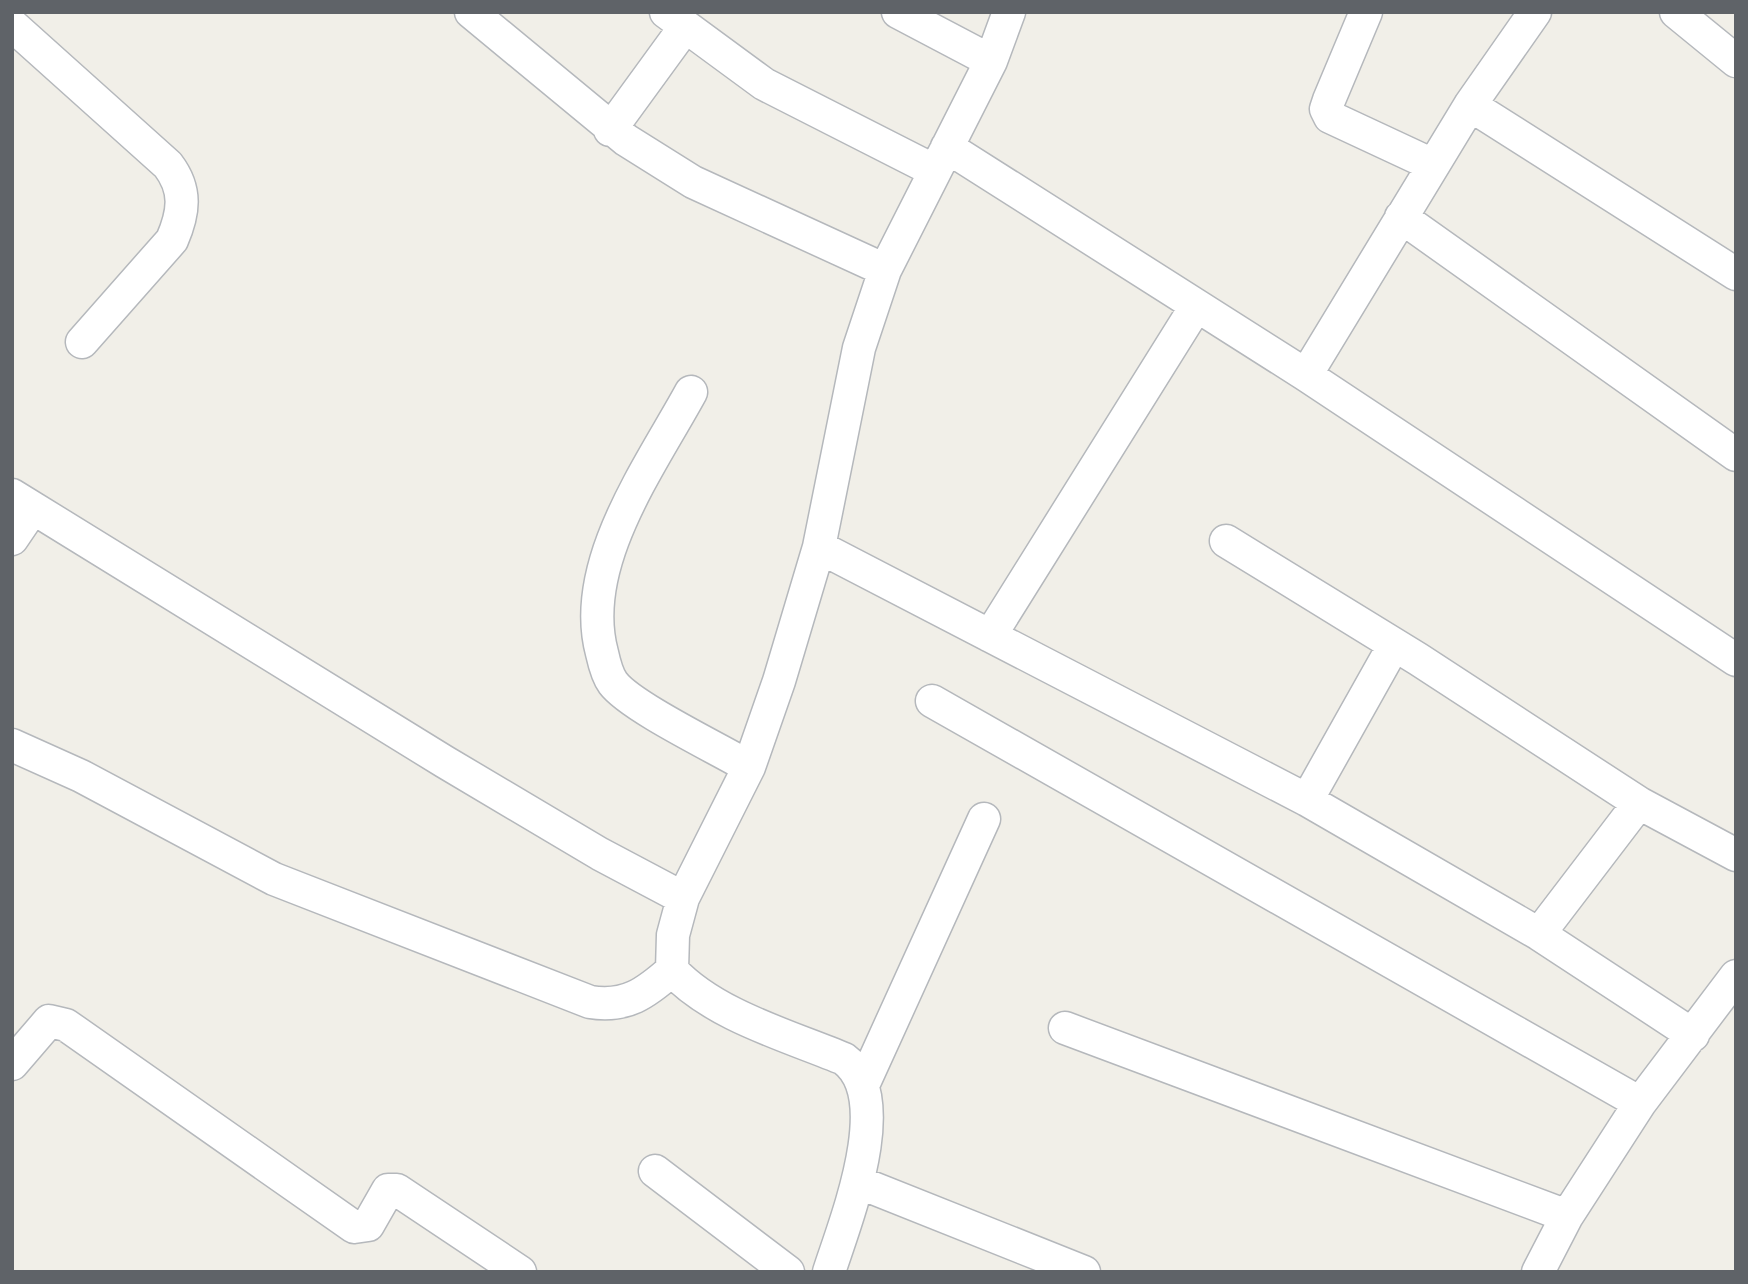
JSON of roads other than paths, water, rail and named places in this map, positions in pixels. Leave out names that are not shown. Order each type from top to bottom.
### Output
[{"type":"street","points":[[471,12],[610,130],[693,182],[885,270]]},
{"type":"street","points":[[898,12],[991,61]]},
{"type":"street","points":[[864,1083],[852,1065],[844,1059],[710,1002],[687,986],[672,971],[673,935],[683,898],[749,766],[779,681],[819,547],[859,348],[885,270],[991,61],[1009,12]]},
{"type":"street","points":[[1366,12],[1326,109],[1330,117],[1433,165]]},
{"type":"street","points":[[1306,375],[1470,105],[1535,12]]},
{"type":"street","points":[[1676,12],[1736,61]]},
{"type":"street","points":[[610,130],[676,20],[764,84],[941,159],[1306,375],[1736,660]]},
{"type":"street","points":[[12,24],[168,164],[180,180],[183,198],[180,223],[172,240],[82,342]]},
{"type":"street","points":[[1470,105],[1736,274]]},
{"type":"street","points":[[1401,217],[1736,454]]},
{"type":"street","points":[[990,636],[1195,308]]},
{"type":"street","points":[[691,392],[616,532],[600,585],[596,631],[613,683],[633,700],[749,766]]},
{"type":"street","points":[[12,539],[23,502],[445,762],[600,854],[683,898]]},
{"type":"street","points":[[1226,541],[1394,645],[1639,803],[1736,855]]},
{"type":"street","points":[[819,547],[1307,800],[1539,934],[1693,1035]]},
{"type":"street","points":[[1307,800],[1394,645]]},
{"type":"street","points":[[932,701],[1640,1102]]},
{"type":"street","points":[[12,745],[81,776],[274,879],[590,1002],[625,1003],[645,994],[672,971]]},
{"type":"street","points":[[1539,934],[1639,803]]},
{"type":"street","points":[[829,1272],[858,1181],[866,1133],[864,1083],[984,820]]},
{"type":"street","points":[[1538,1272],[1567,1216],[1640,1102],[1736,976]]},
{"type":"street","points":[[12,1064],[50,1021],[66,1025],[354,1227],[368,1225],[388,1190],[397,1190],[520,1272]]},
{"type":"street","points":[[1065,1028],[1567,1216]]},
{"type":"street","points":[[655,1171],[788,1272]]},
{"type":"street","points":[[858,1181],[1084,1272]]}]
